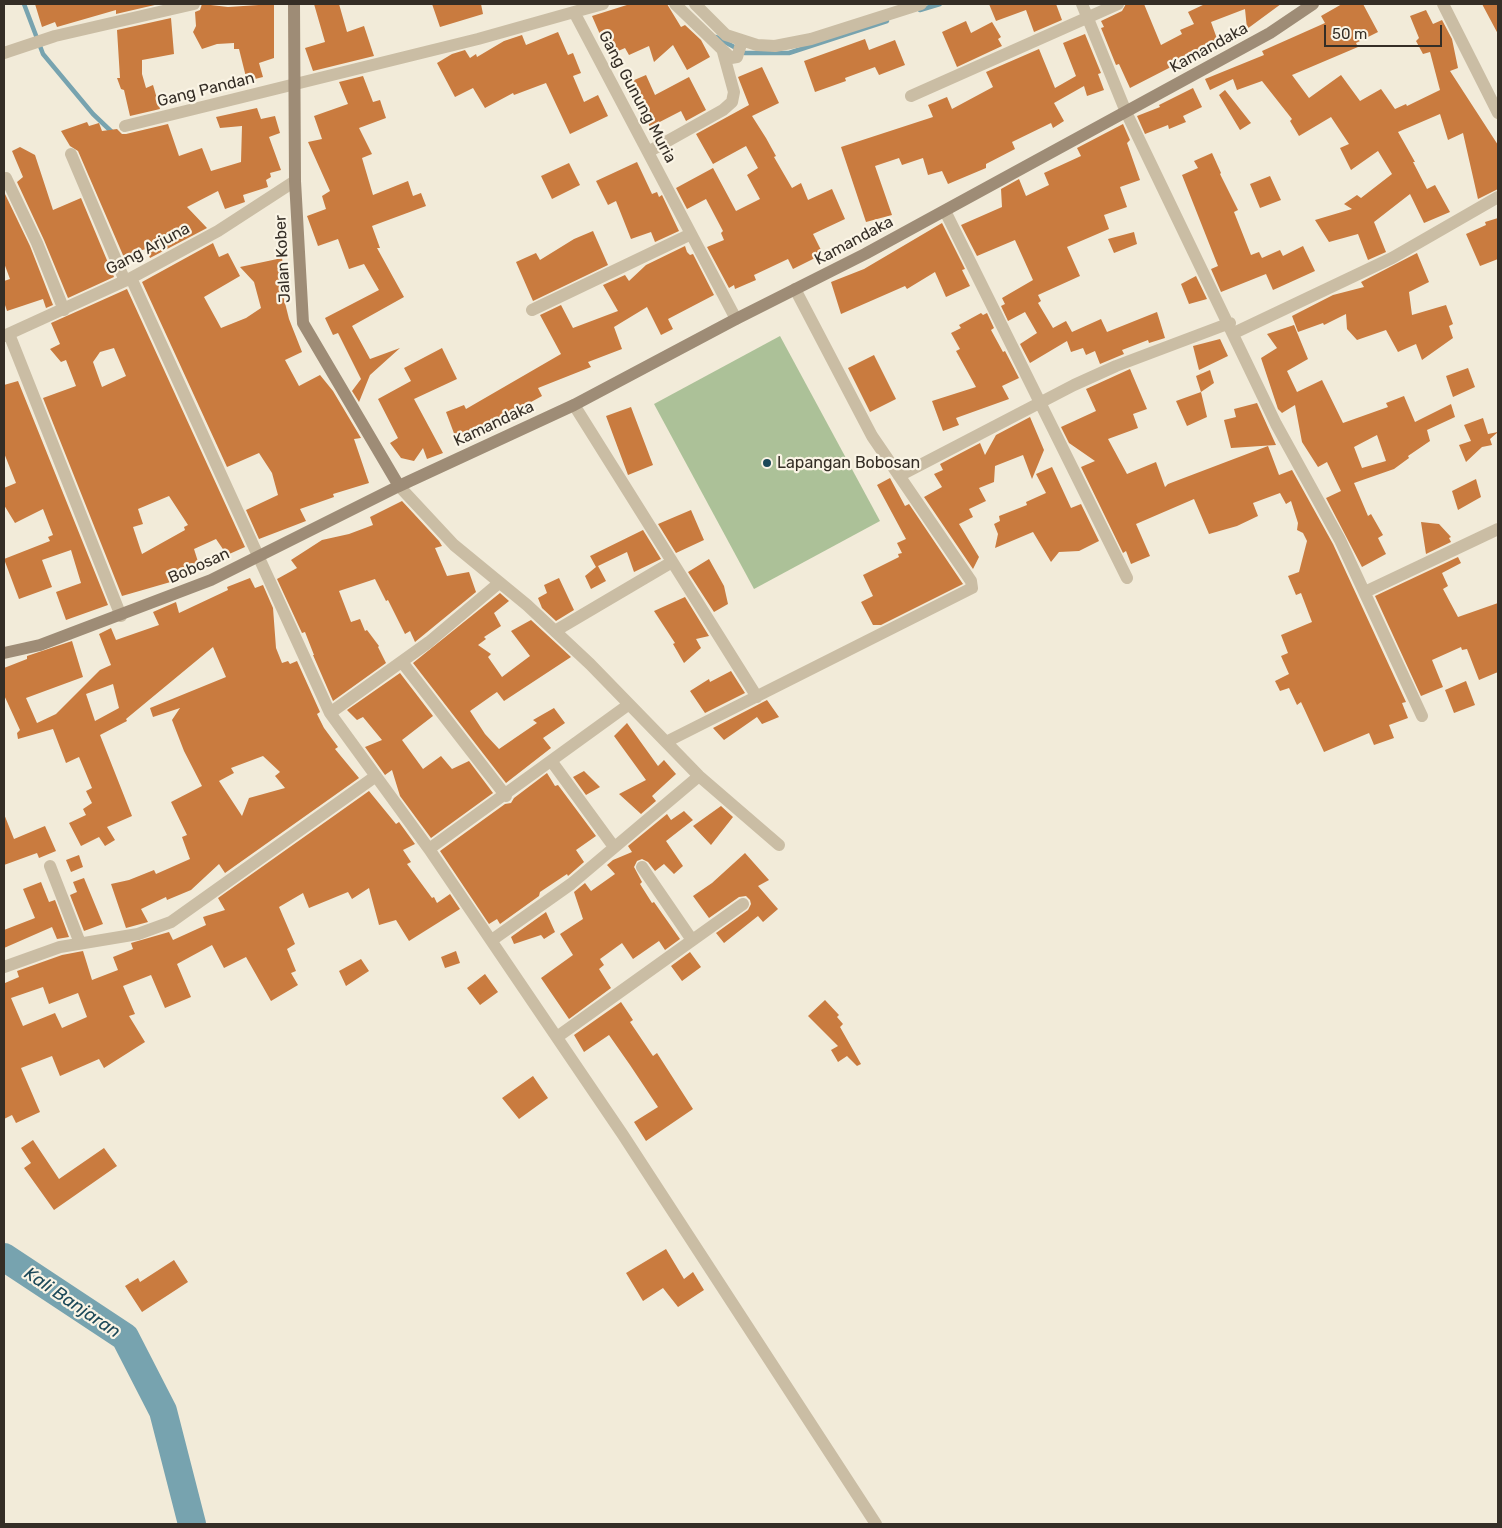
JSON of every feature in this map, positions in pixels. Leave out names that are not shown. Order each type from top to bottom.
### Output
[{"type":"street","points":[[4,53],[55,36],[194,4]]},
{"type":"street","name":"Jalan Kober","points":[[294,4],[295,182],[304,324],[399,486]]},
{"type":"street","points":[[295,84],[478,39],[603,4]]},
{"type":"street","points":[[675,4],[723,52],[734,58],[740,46]]},
{"type":"street","points":[[695,4],[719,31],[740,46],[775,46],[810,39],[921,4]]},
{"type":"street","points":[[1082,4],[1126,112],[1232,328],[1276,424],[1340,540],[1422,716]]},
{"type":"street","points":[[911,96],[1118,4]]},
{"type":"street","name":"Kamandaka","points":[[399,486],[574,405],[945,211],[1270,33],[1313,4]]},
{"type":"street","points":[[1458,4],[1444,7],[1498,113]]},
{"type":"street","name":"Gang Gunung Muria","points":[[574,12],[736,319]]},
{"type":"street","points":[[648,152],[723,110],[732,102],[734,92],[723,52]]},
{"type":"street","name":"Gang Pandan","points":[[125,126],[295,84]]},
{"type":"street","points":[[71,154],[128,280],[259,556],[330,713],[429,849],[623,1134],[876,1524]]},
{"type":"street","points":[[6,178],[37,243],[64,310]]},
{"type":"street","name":"Gang Arjuna","points":[[7,335],[128,280],[218,231],[295,182]]},
{"type":"street","points":[[899,476],[1039,401],[1103,371],[1232,328],[1392,258],[1498,197]]},
{"type":"street","points":[[945,211],[1127,578]]},
{"type":"street","points":[[532,310],[691,234]]},
{"type":"street","points":[[666,742],[972,589],[971,581],[872,436],[795,289]]},
{"type":"street","points":[[7,335],[121,616]]},
{"type":"street","points":[[574,405],[757,697]]},
{"type":"street","points":[[399,486],[454,545],[527,605],[590,664],[699,776],[779,845]]},
{"type":"street","name":"Bobosan","points":[[4,653],[40,645],[121,616],[211,580],[399,486]]},
{"type":"street","points":[[1365,592],[1498,529]]},
{"type":"street","points":[[555,631],[672,562]]},
{"type":"street","points":[[330,713],[429,642],[499,583]]},
{"type":"street","points":[[402,662],[506,796]]},
{"type":"street","points":[[429,849],[506,796],[628,705]]},
{"type":"street","points":[[552,762],[614,848]]},
{"type":"street","points":[[4,967],[60,947],[138,934],[172,922],[376,776]]},
{"type":"street","points":[[492,940],[571,884],[699,776]]},
{"type":"street","points":[[50,866],[80,943]]},
{"type":"street","points":[[642,868],[692,940]]},
{"type":"street","points":[[557,1037],[743,904]]},
{"type":"green space","name":"Lapangan Bobosan","points":[[780,336],[880,521],[754,589],[654,404]]},
{"type":"building","points":[[35,4],[159,4],[116,14],[116,10],[57,27],[55,22],[42,27]]},
{"type":"building","points":[[202,4],[228,7],[274,4],[274,58],[259,63],[263,77],[247,81],[239,49],[234,49],[234,43],[217,44],[202,49],[193,32],[196,26],[195,12],[200,10]]},
{"type":"building","points":[[314,4],[339,4],[347,32],[364,26],[374,56],[313,71],[305,48],[325,42]]},
{"type":"building","points":[[432,4],[481,4],[483,14],[440,27]]},
{"type":"building","points":[[630,4],[667,4],[681,27],[685,25],[701,40],[710,57],[687,70],[673,45],[654,62],[649,46],[629,55],[625,48],[609,55],[592,16]]},
{"type":"building","points":[[989,4],[1056,4],[1062,20],[1034,32],[1026,10],[996,21]]},
{"type":"building","points":[[1126,4],[1144,4],[1161,45],[1182,34],[1180,30],[1194,24],[1188,12],[1205,4],[1281,4],[1247,29],[1245,9],[1211,22],[1220,47],[1204,53],[1204,50],[1130,88],[1119,64],[1116,65],[1101,28],[1104,27],[1101,21],[1122,11]]},
{"type":"building","points":[[1342,4],[1363,4],[1378,32],[1356,43],[1358,47],[1292,75],[1309,98],[1341,75],[1360,101],[1381,89],[1395,109],[1406,104],[1407,106],[1440,90],[1430,52],[1423,54],[1416,41],[1419,38],[1410,16],[1426,10],[1433,24],[1442,20],[1452,39],[1458,68],[1450,71],[1498,145],[1498,189],[1478,199],[1463,133],[1448,140],[1440,114],[1398,132],[1415,162],[1413,162],[1427,189],[1435,185],[1450,212],[1424,223],[1410,194],[1374,222],[1386,252],[1368,260],[1358,234],[1329,242],[1315,220],[1352,209],[1344,204],[1357,195],[1361,198],[1392,174],[1378,151],[1351,170],[1340,148],[1349,144],[1331,117],[1299,136],[1290,121],[1292,119],[1262,81],[1237,90],[1233,79],[1210,90],[1205,79],[1264,55],[1262,51],[1325,23],[1321,16]]},
{"type":"building","points":[[1482,4],[1498,4],[1498,34]]},
{"type":"building","points":[[171,18],[174,54],[142,60],[142,74],[146,88],[153,85],[160,109],[130,116],[124,90],[121,89],[117,78],[120,78],[117,30]]},
{"type":"building","points":[[966,21],[971,33],[992,22],[1001,37],[998,39],[1002,46],[957,67],[942,32]]},
{"type":"building","points":[[558,32],[568,55],[573,53],[581,73],[573,76],[584,102],[598,95],[608,116],[570,134],[546,83],[514,95],[513,93],[485,108],[473,88],[455,97],[437,63],[452,54],[465,50],[470,58],[476,54],[477,57],[504,41],[522,35],[526,45]]},
{"type":"building","points":[[1085,34],[1101,73],[1098,74],[1104,90],[1087,96],[1084,86],[1054,103],[1064,121],[1053,128],[1051,123],[1012,142],[1015,149],[986,164],[986,168],[948,184],[942,171],[928,175],[923,158],[902,165],[899,158],[875,166],[892,215],[866,222],[841,147],[933,117],[928,105],[947,97],[952,109],[993,87],[986,72],[1039,49],[1055,88],[1076,76],[1063,43]]},
{"type":"building","points":[[865,39],[869,50],[895,40],[905,65],[879,75],[875,67],[845,78],[846,81],[815,92],[804,61]]},
{"type":"building","points":[[762,67],[779,103],[752,116],[776,156],[774,157],[792,188],[801,183],[808,200],[832,189],[845,219],[813,234],[823,254],[793,269],[788,259],[754,275],[756,280],[735,289],[734,285],[729,288],[707,247],[724,240],[721,233],[723,231],[706,199],[687,209],[676,188],[713,168],[736,211],[760,199],[747,175],[758,168],[746,146],[713,164],[696,134],[749,105],[738,77]]},
{"type":"building","points":[[646,75],[655,95],[689,77],[706,110],[686,121],[681,111],[650,127],[637,102],[634,104],[625,84]]},
{"type":"building","points":[[363,76],[373,102],[380,100],[386,118],[359,128],[372,154],[362,158],[373,195],[408,181],[413,196],[421,193],[426,206],[372,226],[380,248],[377,248],[404,297],[352,326],[370,359],[400,348],[370,375],[359,402],[352,391],[361,379],[338,333],[333,335],[325,318],[379,290],[364,264],[349,269],[338,239],[318,246],[307,216],[326,209],[322,196],[330,191],[308,142],[322,139],[314,116],[348,104],[339,82]]},
{"type":"building","points":[[1193,88],[1202,107],[1183,116],[1186,122],[1169,129],[1168,125],[1145,134],[1137,116],[1160,107],[1159,105]]},
{"type":"building","points":[[1225,90],[1251,123],[1240,130],[1219,95]]},
{"type":"building","points":[[257,108],[261,119],[275,116],[280,133],[269,137],[281,170],[270,173],[271,177],[266,180],[268,187],[243,195],[245,202],[225,209],[218,191],[187,207],[207,228],[150,258],[146,249],[124,255],[129,269],[78,151],[70,146],[61,131],[87,122],[89,126],[99,123],[102,131],[117,129],[122,134],[168,124],[179,156],[202,148],[211,171],[241,162],[242,126],[220,128],[216,117]]},
{"type":"building","points":[[1123,124],[1130,140],[1127,143],[1140,180],[1120,187],[1127,207],[1104,215],[1109,229],[1067,247],[1080,276],[1038,295],[1041,301],[1038,303],[1053,328],[1066,321],[1072,332],[1101,319],[1107,332],[1157,312],[1165,338],[1149,343],[1148,340],[1122,350],[1124,354],[1100,364],[1095,351],[1086,355],[1083,348],[1071,352],[1067,341],[1030,363],[1020,344],[1037,333],[1025,312],[1008,321],[1001,306],[1005,304],[1002,298],[1033,280],[1015,240],[977,256],[961,225],[1002,207],[1001,189],[1019,179],[1026,196],[1049,185],[1044,173],[1081,156],[1077,148]]},
{"type":"building","points":[[20,147],[35,155],[53,210],[81,198],[114,277],[68,298],[17,182],[23,177],[12,151]]},
{"type":"building","points":[[1212,153],[1238,210],[1234,212],[1251,255],[1259,252],[1262,258],[1280,250],[1283,256],[1303,246],[1315,271],[1273,290],[1266,274],[1221,292],[1211,269],[1218,266],[1182,175],[1198,168],[1194,161]]},
{"type":"building","points":[[637,162],[652,194],[657,192],[659,197],[662,195],[679,231],[655,242],[651,232],[631,239],[616,201],[608,205],[596,181]]},
{"type":"building","points":[[569,163],[580,185],[552,199],[541,176]]},
{"type":"building","points":[[1270,176],[1281,200],[1260,208],[1250,184]]},
{"type":"building","points":[[5,194],[30,246],[53,305],[46,308],[43,299],[7,311],[4,302],[4,281],[10,279],[4,263]]},
{"type":"building","points":[[1498,218],[1498,259],[1480,266],[1466,234],[1486,225],[1485,222]]},
{"type":"building","points":[[942,223],[965,269],[962,270],[970,286],[946,297],[935,272],[907,289],[905,286],[841,314],[831,282],[864,269]]},
{"type":"building","points":[[593,231],[608,265],[533,301],[516,262],[536,253],[540,260],[574,239]]},
{"type":"building","points":[[1134,232],[1137,244],[1114,253],[1108,239]]},
{"type":"building","points":[[213,243],[219,257],[228,253],[240,276],[204,297],[221,328],[246,318],[261,308],[254,282],[240,267],[282,258],[286,281],[280,283],[289,319],[302,352],[285,360],[299,386],[320,375],[333,391],[361,438],[354,439],[369,483],[333,494],[334,497],[300,509],[306,521],[259,539],[246,510],[278,495],[272,473],[259,453],[227,467],[142,282]]},
{"type":"building","points":[[685,246],[690,255],[693,254],[714,295],[668,319],[673,329],[661,335],[647,307],[614,327],[622,349],[588,362],[591,367],[538,388],[542,396],[489,425],[455,436],[446,412],[464,405],[466,409],[561,354],[540,315],[561,305],[573,328],[618,311],[603,285],[625,275],[629,281],[646,265]]},
{"type":"building","points":[[1417,253],[1429,282],[1409,292],[1412,315],[1446,305],[1453,324],[1449,326],[1453,338],[1422,360],[1416,344],[1398,352],[1386,330],[1357,340],[1347,329],[1346,314],[1324,325],[1323,323],[1298,332],[1292,316],[1333,295],[1364,287],[1361,282]]},
{"type":"building","points":[[1196,276],[1207,299],[1189,304],[1181,284]]},
{"type":"building","points":[[127,289],[245,547],[227,555],[216,539],[194,549],[200,568],[174,581],[122,596],[43,398],[76,386],[66,360],[61,362],[50,349],[60,344],[51,323]],"holes":[[[114,348],[126,376],[102,387],[93,362],[100,352]],[[169,496],[188,525],[184,527],[185,530],[142,554],[133,527],[143,524],[138,509]]]},
{"type":"building","points":[[981,313],[983,315],[987,313],[994,328],[991,330],[1003,352],[1005,351],[1019,378],[1002,386],[1009,399],[956,418],[959,425],[943,431],[932,401],[976,387],[956,351],[960,349],[951,333],[961,328],[959,325]]},
{"type":"building","points":[[1294,325],[1308,359],[1287,371],[1297,392],[1322,380],[1343,423],[1388,407],[1386,403],[1404,396],[1415,422],[1451,404],[1455,417],[1427,430],[1430,441],[1408,456],[1409,458],[1394,469],[1354,483],[1368,516],[1371,514],[1383,535],[1378,538],[1386,554],[1362,567],[1326,498],[1341,491],[1327,462],[1318,467],[1302,442],[1295,405],[1282,413],[1278,409],[1261,358],[1277,348],[1267,334]],"holes":[[[1377,435],[1386,461],[1362,468],[1354,447]]]},
{"type":"building","points":[[1220,339],[1228,356],[1199,370],[1193,346]]},
{"type":"building","points":[[442,348],[457,379],[414,399],[443,453],[427,459],[423,448],[414,461],[401,458],[390,443],[398,438],[378,399],[411,381],[404,368]]},
{"type":"building","points":[[874,355],[896,399],[870,412],[848,368]]},
{"type":"building","points":[[1468,368],[1475,387],[1453,397],[1446,376]]},
{"type":"building","points":[[1130,369],[1147,409],[1133,414],[1138,428],[1108,439],[1127,474],[1156,462],[1165,487],[1168,484],[1268,446],[1279,475],[1292,470],[1333,544],[1406,702],[1402,703],[1408,718],[1389,725],[1394,738],[1374,745],[1369,733],[1324,752],[1301,702],[1297,705],[1289,688],[1280,691],[1275,681],[1289,674],[1281,656],[1288,653],[1281,635],[1312,622],[1301,593],[1296,595],[1288,576],[1299,572],[1307,541],[1303,533],[1297,530],[1298,523],[1291,501],[1286,504],[1280,493],[1253,503],[1258,516],[1237,526],[1209,534],[1194,499],[1136,524],[1150,556],[1131,564],[1126,551],[1123,553],[1081,467],[1095,461],[1069,443],[1061,427],[1096,411],[1086,389]]},
{"type":"building","points":[[1210,370],[1214,383],[1201,392],[1196,376]]},
{"type":"building","points":[[18,381],[108,605],[66,620],[56,592],[81,583],[71,550],[42,560],[52,587],[19,599],[4,559],[50,541],[48,537],[53,535],[43,509],[15,523],[4,505],[4,488],[16,483],[4,453],[4,385]]},
{"type":"building","points":[[1201,392],[1207,417],[1187,426],[1176,401]]},
{"type":"building","points":[[1257,403],[1276,445],[1231,448],[1224,420],[1236,417],[1234,409]]},
{"type":"building","points":[[631,407],[653,465],[628,475],[606,416]]},
{"type":"building","points":[[1030,417],[1044,450],[1032,479],[1023,455],[995,466],[994,482],[979,488],[986,501],[969,509],[973,517],[959,524],[979,557],[973,569],[924,497],[942,487],[934,474],[943,470],[940,464],[980,443],[985,455],[996,435]]},
{"type":"building","points":[[1483,418],[1488,434],[1498,432],[1490,439],[1492,445],[1482,447],[1466,462],[1459,445],[1471,441],[1464,425]]},
{"type":"building","points":[[1052,467],[1071,508],[1081,504],[1099,541],[1079,551],[1059,552],[1051,562],[1033,532],[995,548],[998,534],[994,524],[1000,521],[999,516],[1027,505],[1026,502],[1046,493],[1036,474]]},
{"type":"building","points":[[890,478],[905,506],[909,504],[963,584],[881,625],[873,625],[861,602],[873,596],[863,575],[899,557],[898,554],[902,553],[897,543],[906,539],[877,485]]},
{"type":"building","points":[[1476,479],[1481,497],[1458,510],[1452,491]]},
{"type":"building","points":[[402,501],[442,546],[435,548],[447,576],[469,572],[476,592],[415,642],[410,631],[405,634],[375,579],[339,591],[351,622],[360,619],[365,631],[367,630],[379,646],[386,663],[333,701],[305,632],[302,633],[277,579],[297,568],[291,560],[322,540],[349,534],[373,525],[370,517]]},
{"type":"building","points":[[691,510],[704,540],[676,553],[658,524]]},
{"type":"building","points":[[1421,522],[1439,524],[1451,537],[1449,538],[1451,542],[1426,554]]},
{"type":"building","points":[[643,530],[661,559],[634,572],[627,552],[598,566],[606,581],[591,589],[585,576],[596,567],[590,556]]},
{"type":"building","points":[[1458,557],[1461,563],[1442,573],[1448,586],[1443,589],[1458,617],[1498,603],[1498,672],[1479,680],[1467,649],[1462,650],[1461,647],[1432,660],[1443,687],[1421,696],[1375,596]]},
{"type":"building","points":[[709,559],[724,586],[728,604],[714,612],[688,572]]},
{"type":"building","points":[[250,578],[255,588],[263,585],[273,608],[276,648],[282,663],[288,661],[290,664],[297,661],[320,712],[317,714],[324,728],[338,747],[335,749],[359,778],[225,873],[219,864],[191,890],[167,900],[166,897],[141,909],[148,922],[126,928],[111,884],[129,880],[154,870],[156,874],[190,859],[182,837],[187,835],[171,802],[202,786],[184,751],[172,720],[180,708],[153,717],[150,708],[226,677],[213,647],[126,719],[127,721],[100,735],[132,816],[107,827],[115,840],[105,846],[99,837],[81,846],[69,823],[86,815],[83,809],[92,803],[86,791],[92,788],[79,757],[66,763],[53,729],[18,739],[17,733],[20,730],[4,695],[4,668],[27,659],[27,656],[72,641],[83,677],[26,698],[37,723],[56,714],[100,670],[111,665],[99,634],[111,628],[116,640],[159,625],[153,612],[176,602],[179,613],[228,590],[227,587]],"holes":[[[113,684],[119,708],[95,721],[86,694]],[[263,756],[280,772],[275,776],[285,788],[249,798],[242,816],[219,781],[234,773],[231,768]]]},
{"type":"building","points":[[559,578],[574,610],[556,621],[542,608],[538,598],[547,593],[544,585]]},
{"type":"building","points":[[500,593],[509,601],[494,613],[501,626],[484,637],[486,639],[478,645],[491,654],[488,657],[502,677],[530,656],[511,631],[531,620],[571,657],[504,701],[497,692],[470,711],[485,734],[499,749],[537,723],[533,720],[554,708],[565,723],[543,738],[551,748],[506,783],[413,663]]},
{"type":"building","points":[[685,597],[709,636],[696,639],[701,648],[684,663],[673,644],[675,643],[654,611]]},
{"type":"building","points":[[731,671],[745,693],[705,713],[690,691],[709,679],[710,682]]},
{"type":"building","points":[[400,673],[433,716],[402,740],[423,769],[441,756],[452,769],[469,761],[493,793],[431,838],[400,796],[392,770],[385,775],[365,747],[382,740],[363,717],[357,720],[347,710]]},
{"type":"building","points":[[1466,681],[1475,705],[1454,713],[1445,690]]},
{"type":"building","points":[[767,700],[779,717],[762,724],[757,717],[724,740],[713,728]]},
{"type":"building","points":[[627,723],[658,766],[664,760],[676,774],[652,796],[656,801],[641,814],[619,794],[646,780],[614,736]]},
{"type":"building","points":[[584,771],[600,787],[586,795],[573,777]]},
{"type":"building","points":[[547,773],[555,786],[558,785],[596,836],[576,850],[584,862],[568,876],[567,874],[540,892],[539,896],[500,924],[497,919],[489,924],[440,851],[505,804],[511,803],[514,798]]},
{"type":"building","points":[[369,791],[396,824],[399,822],[415,844],[403,850],[411,862],[407,864],[432,898],[434,897],[437,903],[450,894],[460,909],[409,941],[396,920],[379,925],[369,888],[352,899],[348,892],[309,908],[303,893],[279,907],[295,944],[287,949],[296,971],[291,973],[298,985],[271,1001],[246,957],[224,968],[212,945],[177,964],[191,997],[165,1008],[151,975],[123,986],[135,1014],[129,1016],[145,1042],[104,1068],[99,1059],[60,1076],[52,1056],[21,1068],[40,1112],[16,1123],[12,1115],[4,1119],[4,980],[5,983],[19,977],[17,971],[62,955],[83,951],[92,980],[118,970],[113,957],[133,949],[131,943],[169,932],[173,940],[206,925],[203,917],[225,910],[218,898]],"holes":[[[43,987],[49,1004],[78,993],[87,1017],[62,1028],[55,1013],[23,1026],[11,998]]]},
{"type":"building","points":[[721,806],[733,817],[711,845],[693,826]]},
{"type":"building","points":[[684,811],[693,820],[666,841],[683,866],[674,874],[664,864],[655,871],[648,862],[642,859],[637,861],[634,867],[642,882],[640,884],[652,903],[654,902],[680,939],[665,950],[659,941],[633,959],[622,943],[600,959],[604,965],[599,969],[611,988],[569,1019],[541,978],[573,955],[560,934],[583,919],[574,892],[585,883],[591,891],[615,874],[607,865],[613,860],[632,852],[628,846],[667,814],[671,820]]},
{"type":"building","points":[[4,814],[14,839],[45,826],[56,851],[39,858],[37,853],[4,865]]},
{"type":"building","points":[[745,853],[769,880],[758,886],[778,909],[763,922],[758,916],[724,943],[716,933],[748,910],[751,904],[750,900],[746,896],[739,897],[709,918],[693,896],[712,883]]},
{"type":"building","points":[[79,855],[83,867],[71,872],[66,860]]},
{"type":"building","points":[[84,878],[103,924],[84,931],[70,895],[77,892],[73,882]]},
{"type":"building","points":[[41,882],[49,902],[55,900],[69,937],[57,939],[52,927],[4,948],[4,930],[35,918],[23,889]]},
{"type":"building","points":[[546,912],[555,932],[544,939],[541,935],[514,944],[511,937]]},
{"type":"building","points":[[456,951],[460,963],[445,968],[441,957]]},
{"type":"building","points":[[690,952],[701,967],[682,981],[671,966]]},
{"type":"building","points":[[361,959],[369,971],[346,986],[339,971]]},
{"type":"building","points":[[485,974],[498,992],[480,1005],[467,988]]},
{"type":"building","points":[[825,1000],[839,1015],[837,1017],[843,1024],[840,1027],[861,1064],[857,1066],[847,1056],[838,1062],[831,1050],[838,1046],[808,1016]]},
{"type":"building","points":[[621,1002],[633,1020],[630,1022],[653,1056],[657,1053],[693,1109],[646,1141],[634,1122],[658,1107],[630,1065],[609,1035],[584,1052],[574,1035]]},
{"type":"building","points":[[533,1076],[548,1098],[519,1119],[502,1098]]},
{"type":"building","points":[[33,1140],[59,1179],[104,1148],[117,1166],[54,1210],[24,1168],[31,1163],[21,1148]]},
{"type":"building","points":[[666,1249],[684,1279],[693,1272],[704,1290],[678,1307],[663,1288],[643,1301],[626,1273]]},
{"type":"building","points":[[174,1260],[188,1282],[142,1312],[125,1286],[138,1278],[140,1282]]},
{"type":"waterway","points":[[24,4],[43,54],[93,114],[114,134]]},
{"type":"waterway","points":[[920,10],[940,4]]},
{"type":"waterway","points":[[716,37],[745,53],[789,53],[887,21]]},
{"type":"waterway","name":"Kali Banjaran","points":[[4,1257],[125,1337],[163,1411],[192,1524]]},
{"type":"place","name":"Lapangan Bobosan","points":[[767,463]]}]
